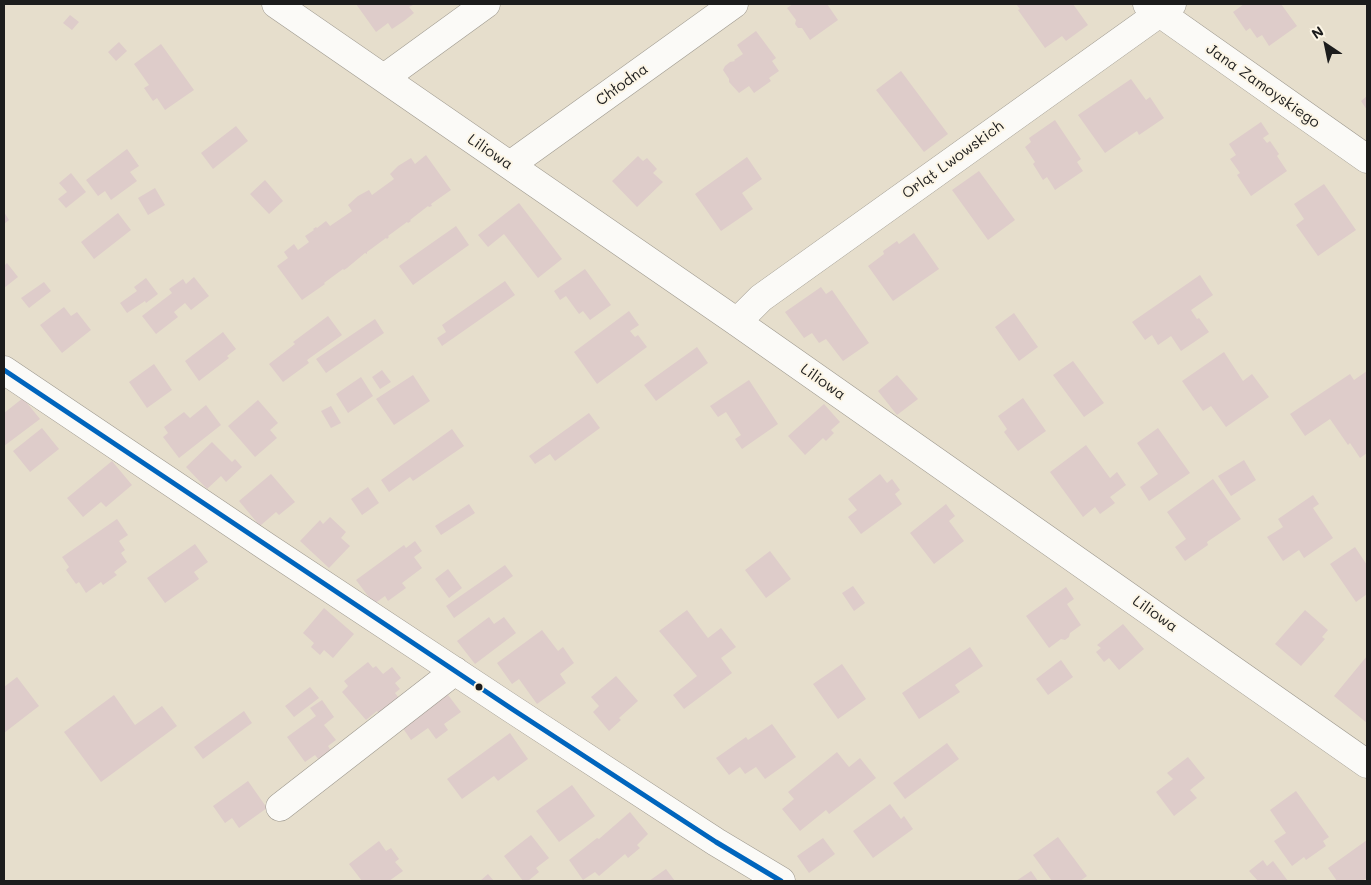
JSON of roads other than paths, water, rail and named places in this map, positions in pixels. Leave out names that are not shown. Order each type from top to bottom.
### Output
[{"type":"street","name":"Liliowa","points":[[276,4],[737,322],[1367,764]]},
{"type":"street","points":[[384,78],[486,4]]},
{"type":"street","name":"Chłodna","points":[[510,165],[734,4]]},
{"type":"street","name":"Jana Zamoyskiego","points":[[1159,7],[1367,159]]},
{"type":"street","name":"Orląt Lwowskich","points":[[737,322],[761,298],[1159,7]]},
{"type":"street","points":[[4,370],[267,548],[716,842],[781,881]]},
{"type":"street","points":[[280,807],[455,671]]}]
